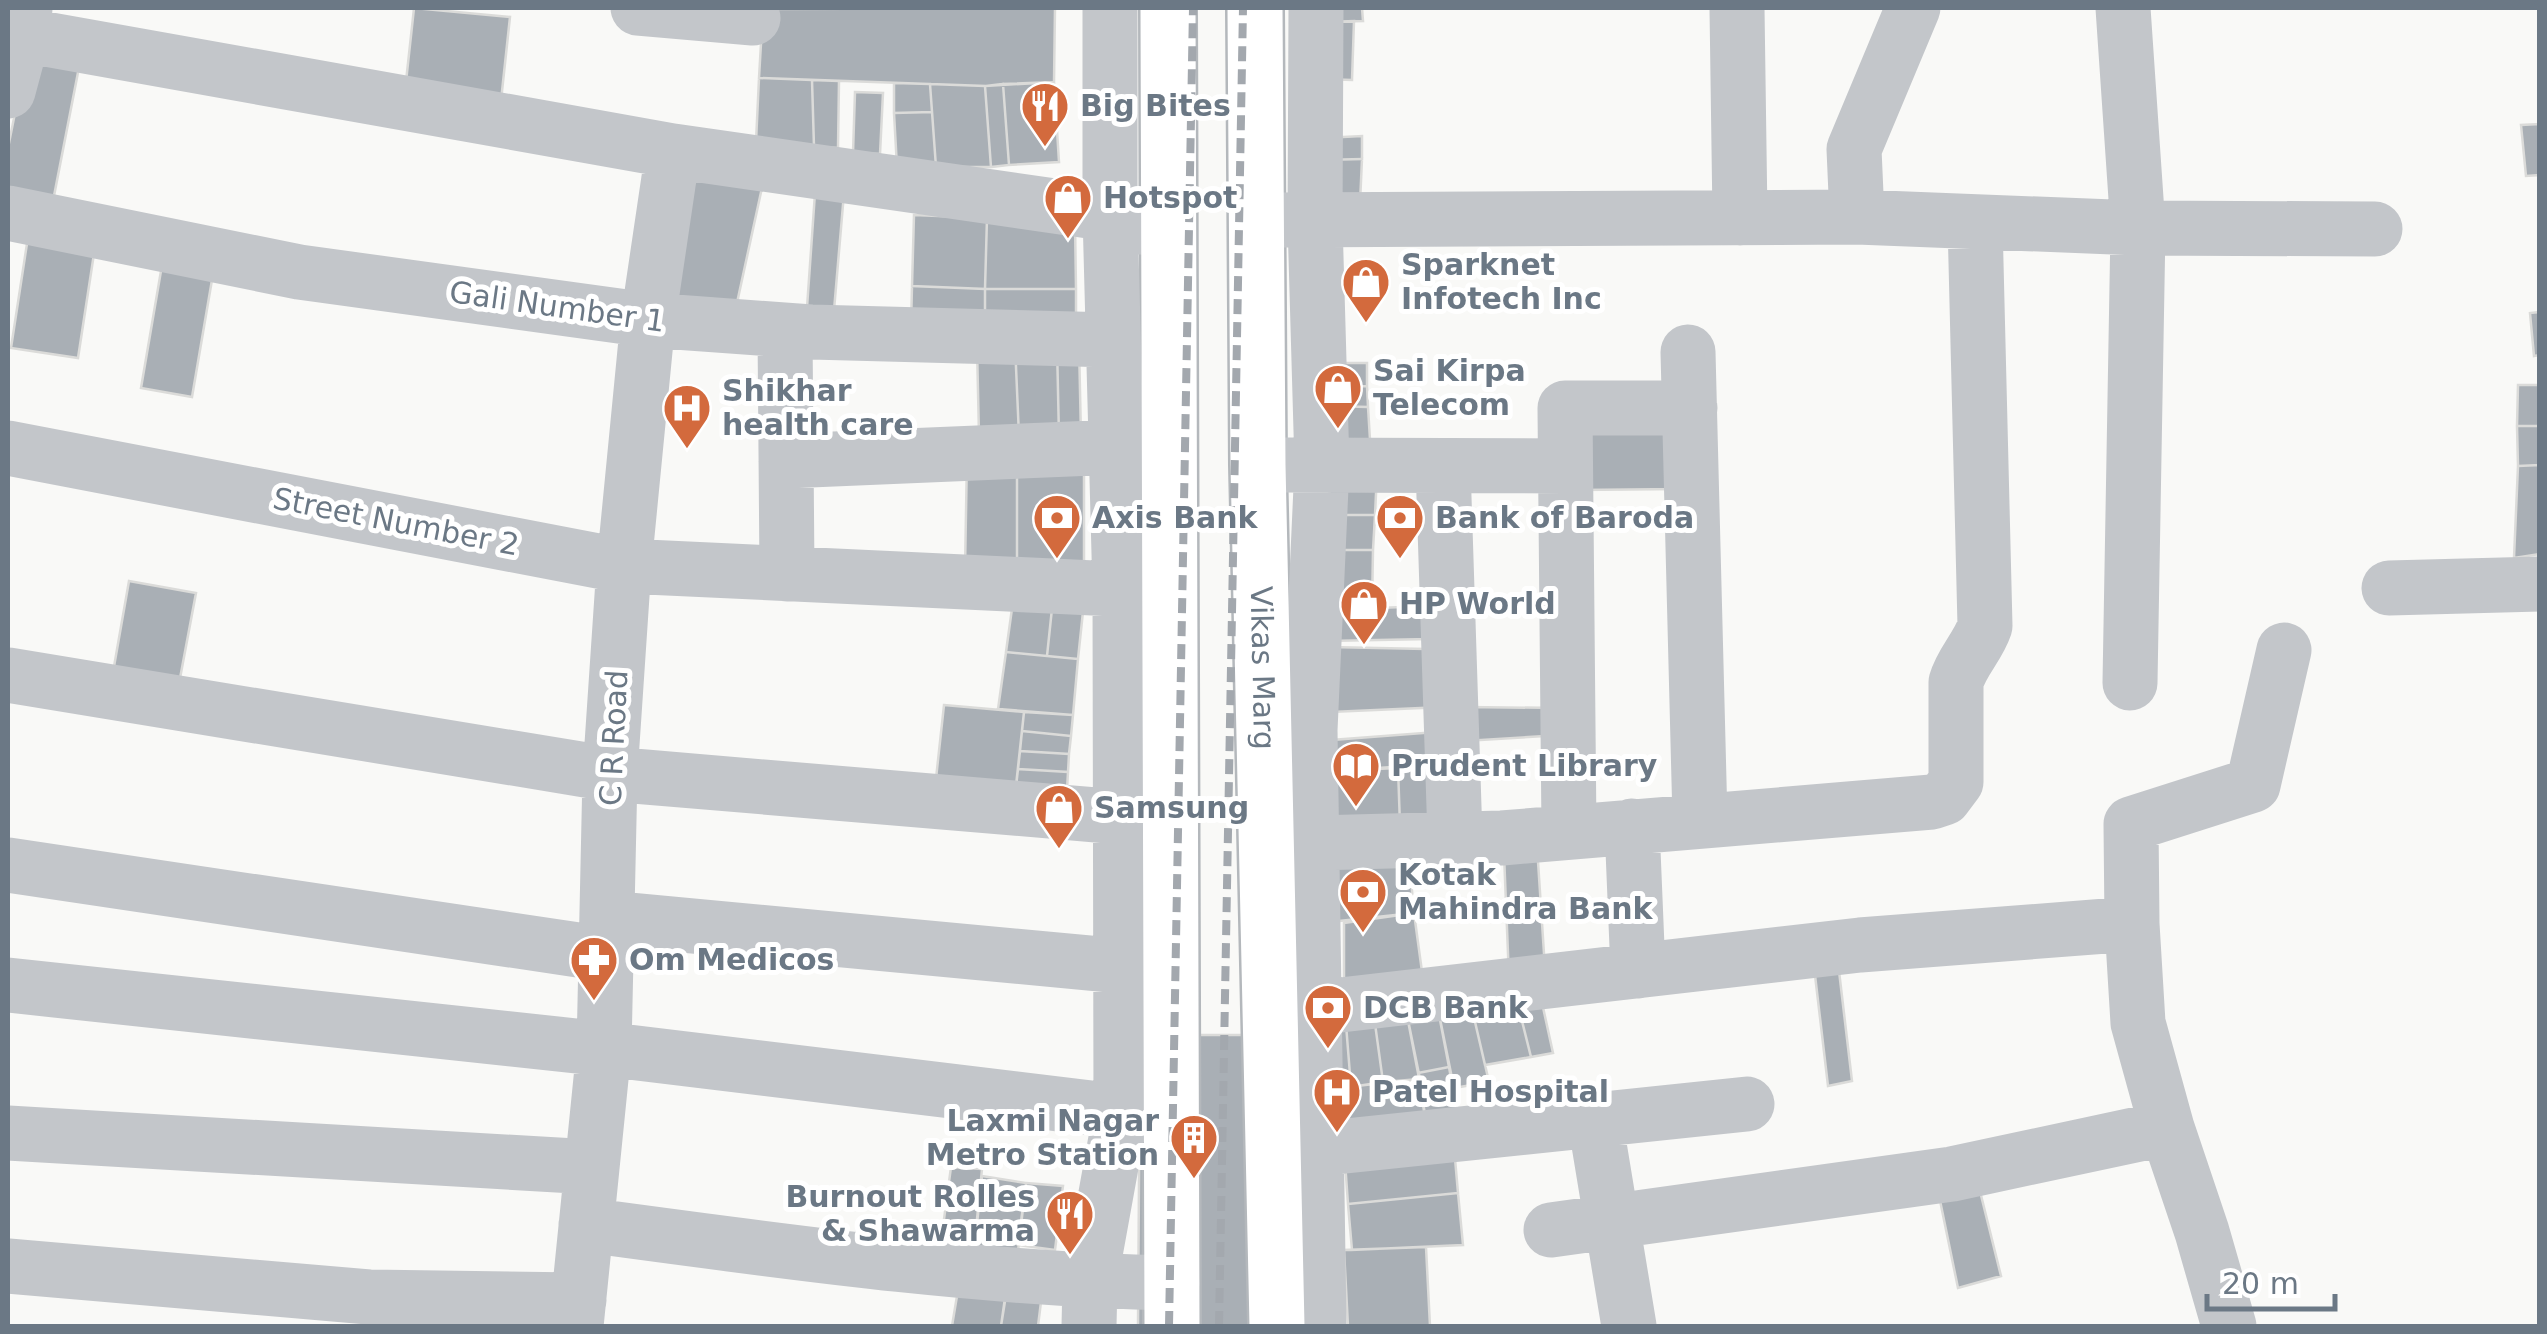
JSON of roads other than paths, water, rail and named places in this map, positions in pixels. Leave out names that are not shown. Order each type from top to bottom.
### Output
[{"type":"main road","points":[[1168,8],[1168,238],[1144,591],[1146,1114],[1172,1305]]},
{"type":"main road","name":"Vikas Marg","points":[[1254,8],[1258,465],[1290,843],[1293,1010],[1277,1326]]},
{"type":"street","points":[[638,8],[753,18]]},
{"type":"street","points":[[1090,1304],[1146,1114],[1120,966],[1120,817],[1144,591],[1118,447],[1112,340],[1110,8]]},
{"type":"street","points":[[1316,8],[1314,222],[1322,465],[1310,730],[1290,843],[1568,832],[1944,798],[1952,790],[1957,768],[1956,682],[1985,626],[1975,222]]},
{"type":"street","points":[[1737,8],[1740,218]]},
{"type":"street","points":[[1857,217],[1854,150],[1914,8]]},
{"type":"street","points":[[2123,8],[2138,228],[2130,684]]},
{"type":"street","points":[[8,91],[18,22],[673,151],[1110,214],[1168,238]]},
{"type":"street","name":"C R Road","points":[[577,1313],[604,1049],[610,774],[624,566],[648,320],[673,151]]},
{"type":"street","name":"Gali Number 1","points":[[8,214],[300,272],[648,320],[785,331],[1112,340]]},
{"type":"street","points":[[1256,218],[1314,222],[1857,217],[2138,228],[2375,229]]},
{"type":"street","points":[[785,331],[787,574]]},
{"type":"street","points":[[1688,352],[1700,820]]},
{"type":"street","points":[[1568,832],[1564,408],[1690,408]]},
{"type":"street","points":[[786,461],[1118,447]]},
{"type":"street","name":"Street Number 2","points":[[8,448],[624,566],[1144,591]]},
{"type":"street","points":[[1258,465],[1564,466]]},
{"type":"street","points":[[1443,466],[1455,838]]},
{"type":"street","points":[[2389,588],[2540,584]]},
{"type":"street","points":[[2229,1326],[2166,1128],[2138,1024],[2131,824],[2253,785],[2284,650]]},
{"type":"street","points":[[8,675],[610,774],[1120,817]]},
{"type":"street","points":[[1632,826],[1638,971]]},
{"type":"street","points":[[8,865],[606,936],[1120,966]]},
{"type":"street","points":[[1319,1326],[1316,1148],[1293,1010],[1860,945],[2132,924]]},
{"type":"street","points":[[8,985],[604,1049],[1146,1114]]},
{"type":"street","points":[[1316,1148],[1746,1104]]},
{"type":"street","points":[[1595,1120],[1629,1326]]},
{"type":"street","points":[[1551,1230],[1952,1174],[2166,1128]]},
{"type":"street","points":[[8,1133],[592,1167]]},
{"type":"street","points":[[586,1225],[951,1270],[1090,1304],[1172,1305]]},
{"type":"street","points":[[8,1266],[577,1313]]},
{"type":"railway","points":[[1169,1326],[1193,8]]},
{"type":"railway","points":[[1219,1326],[1243,8]]},
{"type":"place","name":"Big Bites","points":[[1045,148]]},
{"type":"place","name":"Hotspot","points":[[1068,240]]},
{"type":"place","name":"Sparknet Infotech Inc","points":[[1366,324]]},
{"type":"place","name":"Sai Kirpa Telecom","points":[[1338,430]]},
{"type":"place","name":"Shikhar health care","points":[[687,450]]},
{"type":"place","name":"Axis Bank","points":[[1057,560]]},
{"type":"place","name":"Bank of Baroda","points":[[1400,560]]},
{"type":"place","name":"HP World","points":[[1364,646]]},
{"type":"place","name":"Prudent Library","points":[[1356,808]]},
{"type":"place","name":"Samsung","points":[[1059,850]]},
{"type":"place","name":"Kotak Mahindra Bank","points":[[1363,934]]},
{"type":"place","name":"Om Medicos","points":[[594,1002]]},
{"type":"place","name":"DCB Bank","points":[[1328,1050]]},
{"type":"place","name":"Patel Hospital","points":[[1337,1134]]},
{"type":"place","name":"Laxmi Nagar Metro Station","points":[[1194,1180]]},
{"type":"place","name":"Burnout Rolles & Shawarma","points":[[1070,1256]]}]
